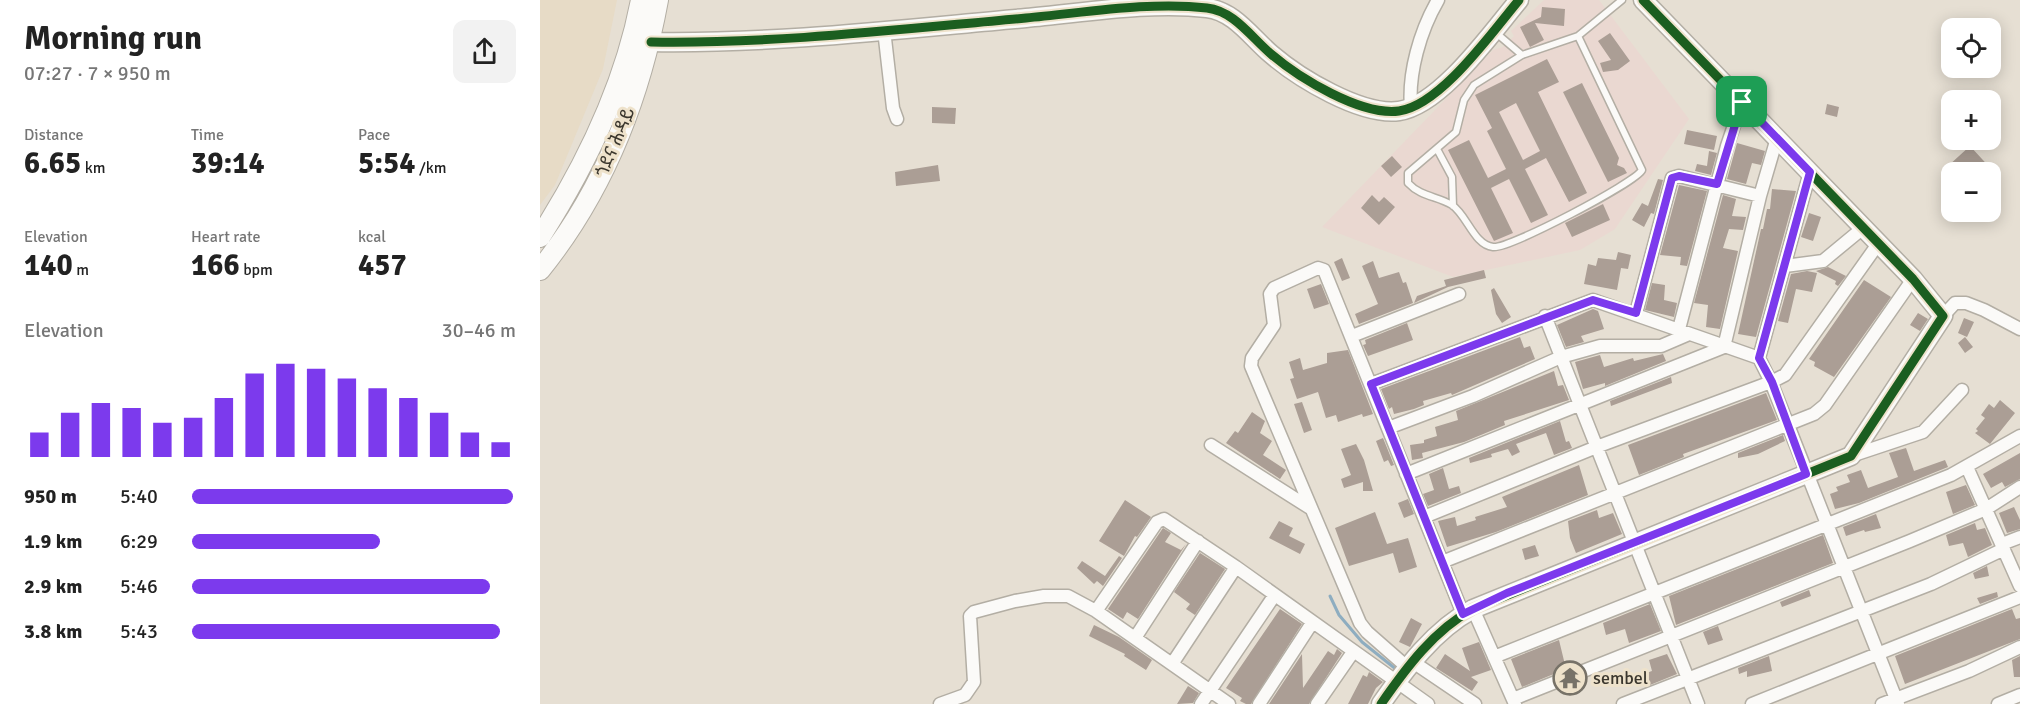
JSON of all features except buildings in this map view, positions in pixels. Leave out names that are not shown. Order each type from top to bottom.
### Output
[{"type":"main road","name":"ጎደና ሕዳይ","points":[[540,237],[580,170],[619,83],[641,0]]},
{"type":"main road","name":"ጎደና ሕዳይ","points":[[540,270],[576,221],[605,167],[635,93],[651,42],[658,0]]},
{"type":"street","points":[[1411,108],[1411,79],[1427,22],[1438,0]]},
{"type":"street","points":[[651,42],[711,41],[884,30],[1126,9],[1209,8],[1237,22],[1270,53],[1310,82],[1355,103],[1384,112],[1411,108],[1435,94],[1520,0]]},
{"type":"street","points":[[1643,0],[1913,279],[1943,316]]},
{"type":"street","points":[[884,30],[892,108],[897,119]]},
{"type":"street","points":[[1388,428],[1473,396],[1562,357],[1600,346],[1661,346],[1684,332],[1717,184],[1742,102]]},
{"type":"street","points":[[1724,346],[1760,196],[1777,138]]},
{"type":"street","points":[[1759,358],[1810,172]]},
{"type":"street","points":[[1636,313],[1672,178],[1679,176],[1760,196]]},
{"type":"street","points":[[1785,266],[1823,261],[1863,228]]},
{"type":"street","points":[[1424,517],[1599,446],[1772,382],[1790,372],[1878,244]]},
{"type":"street","points":[[1474,704],[1411,665],[1366,632],[1360,623],[1251,366],[1252,358],[1274,325],[1271,290],[1321,267],[1352,336],[1442,562],[1494,657],[1514,702],[1986,509],[2020,487]]},
{"type":"street","points":[[1442,562],[1787,426],[1820,410],[1913,279]]},
{"type":"street","points":[[1352,336],[1459,294]]},
{"type":"street","points":[[1371,384],[1545,316],[1593,300],[1636,313],[1759,358],[1772,382],[1787,426],[1897,701]]},
{"type":"street","points":[[1851,456],[1943,316],[1955,303],[1960,302],[1984,310],[2020,329]]},
{"type":"street","points":[[1545,316],[1599,446],[1698,704]]},
{"type":"street","points":[[1406,474],[1724,346]]},
{"type":"street","points":[[1381,704],[1411,665],[1446,626],[1468,611],[1851,456],[1923,432],[1962,390]]},
{"type":"street","points":[[1494,657],[1653,591],[1967,467],[2020,436]]},
{"type":"street","points":[[1211,445],[1310,508]]},
{"type":"street","points":[[1967,467],[2020,586]]},
{"type":"street","points":[[1096,611],[1160,518],[1236,567],[1428,704]]},
{"type":"street","points":[[1623,704],[1772,644],[1862,612],[1931,584],[2020,537]]},
{"type":"street","points":[[1135,638],[1198,541]]},
{"type":"street","points":[[1172,664],[1236,567]]},
{"type":"street","points":[[940,704],[965,695],[974,682],[969,621],[974,612],[1015,601],[1056,596],[1068,596],[1096,611],[1229,704]]},
{"type":"street","points":[[1201,704],[1274,596]]},
{"type":"street","points":[[1752,704],[2020,597]]},
{"type":"street","points":[[1259,704],[1312,623]]},
{"type":"street","points":[[1882,704],[1897,701],[2020,647]]},
{"type":"street","points":[[1317,704],[1353,652]]},
{"type":"street","points":[[1998,704],[2020,695]]},
{"type":"lane","points":[[1578,36],[1642,166],[1640,174],[1557,221],[1497,247],[1487,245],[1453,206],[1429,198],[1408,183],[1408,173],[1456,132],[1464,100],[1474,85],[1522,55],[1578,36],[1622,0]]},
{"type":"lane","points":[[1493,30],[1522,55]]},
{"type":"lane","points":[[1437,149],[1452,177],[1453,206]]},
{"type":"shaded area","points":[[540,0],[617,0],[603,69],[555,185],[540,205]]},
{"type":"shaded area","points":[[1544,0],[1599,0],[1689,119],[1615,229],[1580,250],[1453,277],[1322,227],[1493,50],[1503,47],[1514,36],[1511,31]]},
{"type":"waterway","points":[[1330,596],[1339,615],[1362,642],[1397,670]]},
{"type":"cycle path","points":[[651,42],[745,41],[839,35],[1116,8],[1163,6],[1207,8],[1217,10],[1234,19],[1283,64],[1314,84],[1367,108],[1399,111],[1415,106],[1432,96],[1448,82],[1480,48],[1519,0]]},
{"type":"cycle path","points":[[1381,704],[1400,677],[1433,639],[1473,609],[1851,456],[1943,316],[1913,279],[1643,0]]},
{"type":"place","name":"sembel","points":[[1570,678]]},
{"type":"route","points":[[1742,102],[1810,172],[1759,358],[1772,382],[1806,474],[1507,593],[1463,614],[1371,384],[1545,316],[1593,300],[1636,313],[1672,178],[1679,176],[1717,184],[1726,146],[1742,102]]}]
